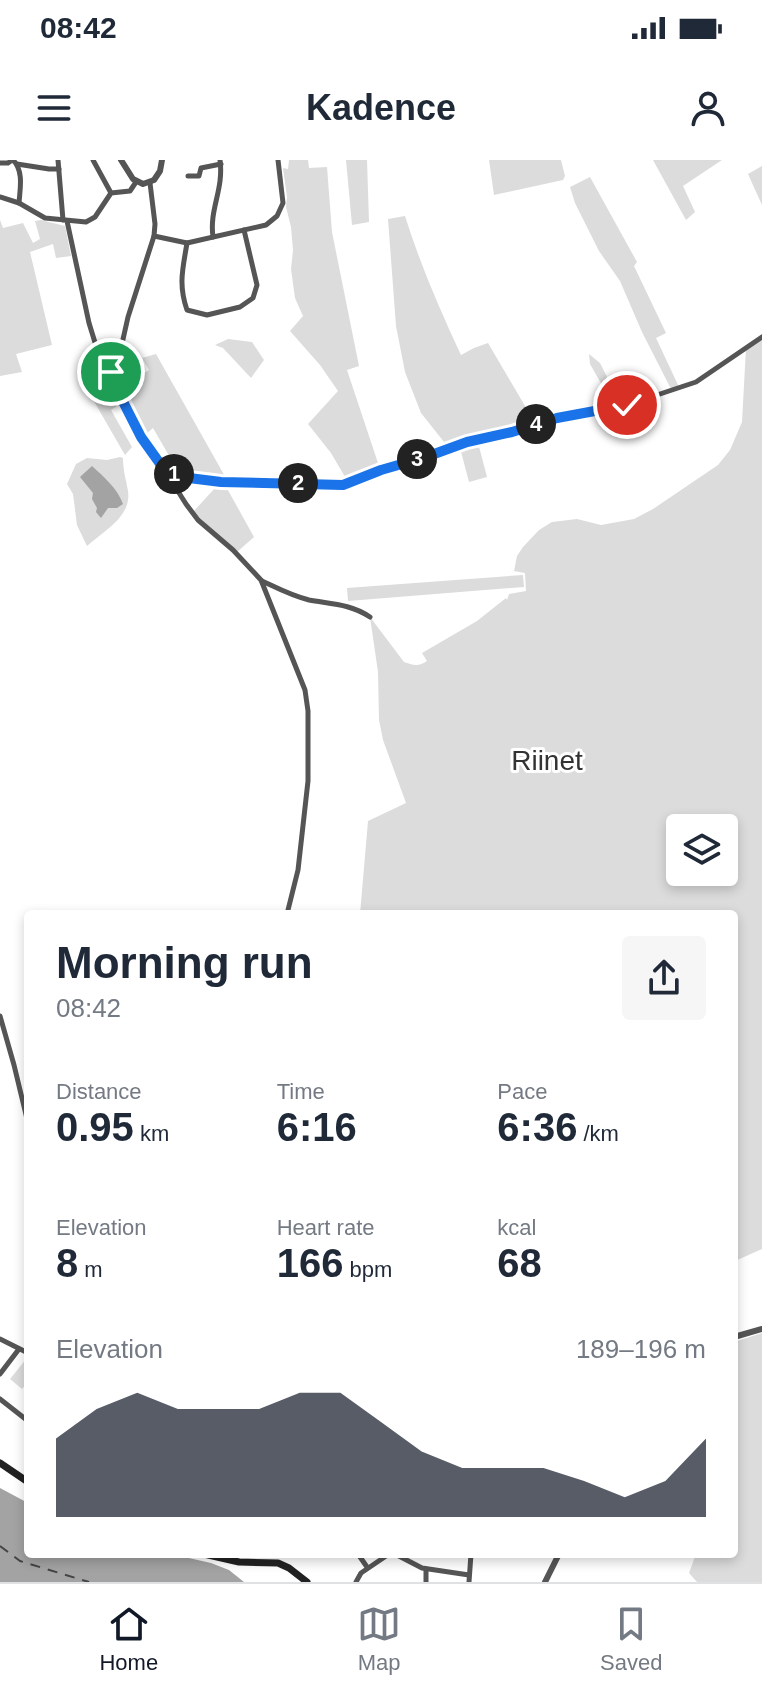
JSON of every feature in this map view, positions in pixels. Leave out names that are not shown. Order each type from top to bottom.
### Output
[{"type":"main road","points":[[0,1463],[24,1479]]},
{"type":"main road","points":[[222,1558],[239,1562],[273,1560],[307,1582]]},
{"type":"street","points":[[58,160],[65,220],[101,362],[111,372],[112,380],[141,437],[186,504],[198,520],[233,550],[261,580],[288,594],[351,607],[370,617]]},
{"type":"street","points":[[93,160],[111,193]]},
{"type":"street","points":[[121,160],[129,176],[136,182],[150,183],[157,177],[162,160]]},
{"type":"street","points":[[154,236],[187,243],[266,225],[277,216],[283,203],[278,160]]},
{"type":"street","points":[[0,163],[14,161],[59,169]]},
{"type":"street","points":[[14,161],[21,180],[19,203]]},
{"type":"street","points":[[188,176],[199,176],[201,168],[220,162],[221,183],[211,222],[213,237]]},
{"type":"street","points":[[0,197],[19,203],[42,217],[88,222],[111,193],[130,191],[136,182]]},
{"type":"street","points":[[111,372],[117,366],[128,317],[154,236],[150,183]]},
{"type":"street","points":[[187,243],[181,281],[182,296],[187,310],[207,315],[240,307],[253,298],[257,285],[244,230]]},
{"type":"street","points":[[166,472],[221,482],[343,485],[467,442],[557,418],[627,405],[686,386],[762,337]]},
{"type":"street","points":[[261,580],[305,690],[308,711],[308,781],[298,870],[288,910]]},
{"type":"street","points":[[0,1016],[24,1108]]},
{"type":"street","points":[[738,1336],[762,1329]]},
{"type":"street","points":[[0,1339],[24,1351]]},
{"type":"street","points":[[0,1374],[19,1349]]},
{"type":"street","points":[[0,1399],[24,1418]]},
{"type":"street","points":[[361,1558],[367,1567]]},
{"type":"street","points":[[356,1582],[360,1573],[382,1558]]},
{"type":"street","points":[[402,1558],[426,1569],[469,1578],[471,1558]]},
{"type":"street","points":[[545,1582],[557,1558]]},
{"type":"street","points":[[426,1569],[426,1582]]},
{"type":"green space","points":[[289,160],[308,160],[309,168],[327,167],[332,232],[359,366],[347,370],[380,469],[348,482],[331,453],[308,424],[338,391],[290,331],[303,316],[295,298],[291,269],[293,250],[283,168],[288,169]]},
{"type":"green space","points":[[346,160],[367,160],[369,222],[352,225]]},
{"type":"green space","points":[[489,160],[561,160],[565,176],[563,180],[494,195]]},
{"type":"green space","points":[[653,160],[722,160],[683,186],[695,212],[686,220]]},
{"type":"green space","points":[[762,166],[762,205],[748,174]]},
{"type":"green space","points":[[590,177],[637,262],[634,266],[666,333],[656,338],[679,387],[670,387],[620,281],[599,251],[575,203],[570,187]]},
{"type":"green space","points":[[405,216],[431,287],[461,355],[488,343],[535,423],[448,447],[421,413],[405,372],[396,326],[388,219]]},
{"type":"green space","points":[[0,220],[3,228],[23,223],[33,243],[40,239],[35,221],[65,226],[71,256],[56,258],[53,244],[30,252],[52,345],[16,354],[22,372],[0,376]]},
{"type":"green space","name":"Riinet","points":[[762,337],[762,1249],[738,1260],[738,910],[360,910],[368,821],[406,803],[379,720],[378,672],[370,617],[404,662],[424,663],[427,661],[422,653],[477,621],[507,600],[509,594],[526,591],[525,573],[514,571],[517,556],[539,530],[552,522],[577,519],[601,525],[634,519],[718,465],[730,450],[742,422],[746,348]]},
{"type":"green space","points":[[228,339],[252,342],[264,360],[251,378],[223,348],[215,345]]},
{"type":"green space","points":[[156,354],[227,480],[179,473],[153,428],[144,436],[138,429],[113,374],[119,366],[130,363],[137,377],[149,370],[142,358]]},
{"type":"green space","points":[[589,354],[600,363],[612,387],[620,391],[624,404],[614,406],[590,364]]},
{"type":"green space","points":[[103,379],[119,405],[111,410],[132,447],[125,455],[95,403],[94,381]]},
{"type":"green space","points":[[477,439],[487,477],[469,482],[459,444]]},
{"type":"green space","points":[[87,458],[107,460],[123,458],[128,491],[126,508],[87,546],[77,525],[73,494],[67,484],[76,464]]},
{"type":"green space","points":[[213,483],[224,483],[254,537],[237,552],[193,512],[215,488]]},
{"type":"green space","points":[[523,575],[524,587],[348,601],[347,588]]},
{"type":"green space","points":[[762,1333],[762,1582],[697,1582],[689,1573],[695,1558],[738,1558],[738,1341]]},
{"type":"green space","points":[[24,1362],[24,1387],[22,1389],[10,1379]]},
{"type":"shaded area","points":[[92,466],[114,488],[123,504],[108,508],[101,518],[96,512],[93,493],[80,477]]},
{"type":"shaded area","points":[[0,1488],[24,1501],[24,1558],[189,1558],[229,1570],[244,1582],[0,1582]]},
{"type":"ferry route","points":[[0,1546],[20,1561],[89,1582]]},
{"type":"route","points":[[111,372],[112,380],[141,437],[166,472],[221,482],[343,485],[467,442],[557,418],[627,405]]}]
